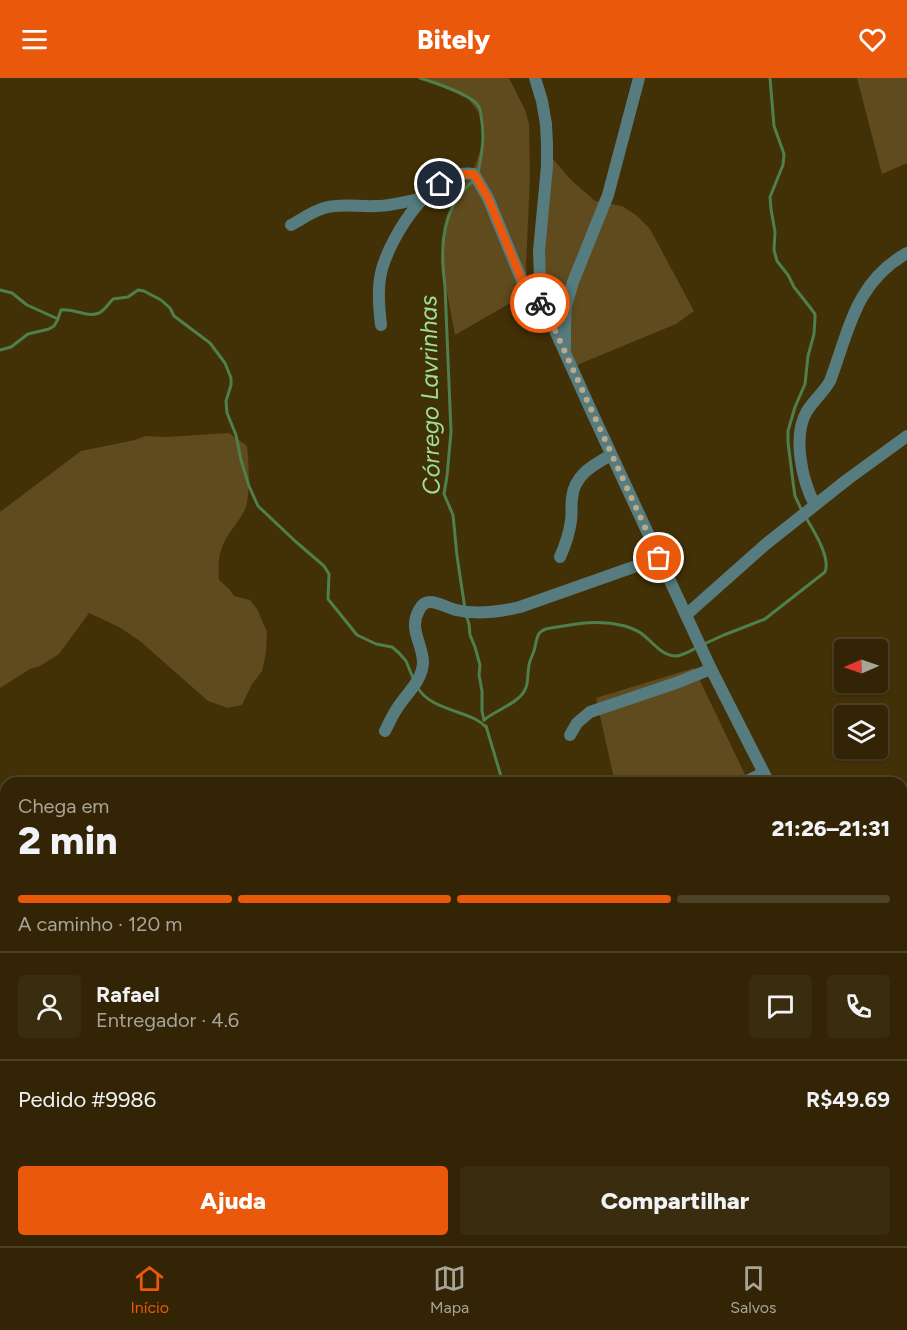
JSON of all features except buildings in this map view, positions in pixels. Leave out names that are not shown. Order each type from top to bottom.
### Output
[{"type":"street","points":[[535,78],[542,101],[547,144],[539,252],[544,306],[711,669],[765,777]]},
{"type":"street","points":[[566,355],[565,326],[568,298],[608,195],[639,78]]},
{"type":"street","points":[[381,325],[379,288],[381,270],[388,252],[413,208],[440,184],[460,174],[474,174],[488,198],[525,288],[544,306]]},
{"type":"street","points":[[291,225],[310,214],[332,206],[376,206],[423,198]]},
{"type":"street","points":[[815,505],[806,487],[802,469],[800,445],[802,422],[807,411],[830,381],[852,316],[868,287],[907,253]]},
{"type":"street","points":[[686,615],[766,544],[855,473],[907,436]]},
{"type":"street","points":[[560,557],[570,530],[572,496],[575,486],[588,469],[611,455]]},
{"type":"street","points":[[385,731],[420,675],[423,661],[414,621],[423,604],[429,602],[458,611],[476,613],[504,611],[659,558]]},
{"type":"street","points":[[570,735],[577,723],[590,712],[711,669]]},
{"type":"shaded area","points":[[418,78],[509,78],[525,110],[529,124],[530,177],[526,265],[528,293],[455,335],[441,260],[446,218],[475,166],[484,140],[482,117],[467,97]]},
{"type":"shaded area","points":[[857,78],[907,78],[907,163],[882,174]]},
{"type":"shaded area","points":[[551,157],[571,180],[595,201],[622,206],[636,215],[650,229],[694,311],[676,324],[577,365],[545,292],[543,226]]},
{"type":"shaded area","points":[[229,433],[247,446],[248,494],[246,507],[222,547],[219,580],[234,596],[250,600],[257,609],[267,632],[262,671],[252,684],[242,705],[228,708],[208,701],[140,641],[119,627],[89,613],[59,654],[0,688],[0,512],[81,451],[146,436]]},
{"type":"shaded area","points":[[694,668],[746,777],[614,777],[596,698]]},
{"type":"waterway","name":"Córrego Lavrinhas","points":[[420,78],[461,94],[479,107],[483,138],[478,173]]},
{"type":"waterway","points":[[770,78],[774,126],[784,154],[783,165],[770,197],[775,232],[774,250],[777,261],[815,314],[814,334],[808,356],[805,384],[788,431],[795,496],[802,511]]},
{"type":"waterway","name":"Córrego Lavrinhas","points":[[465,609],[453,515],[444,494],[451,432],[443,251],[445,227],[453,205],[473,181]]},
{"type":"waterway","points":[[0,290],[12,293],[27,305],[58,319]]},
{"type":"waterway","points":[[0,350],[11,347],[28,334],[54,326],[61,310],[85,314],[99,313],[113,299],[128,297],[138,290],[161,300],[170,308],[174,316],[210,343],[225,363],[231,378],[226,401],[227,413],[236,435],[249,486],[258,506],[324,566],[329,574],[328,599],[357,635],[376,644],[392,647],[406,661],[413,678]]},
{"type":"waterway","points":[[704,644],[765,619],[825,572],[826,559],[805,516]]},
{"type":"waterway","name":"Córrego Lavrinhas","points":[[466,615],[480,665],[484,720]]},
{"type":"waterway","points":[[484,720],[521,696],[527,684],[537,638],[546,629],[586,623],[614,624],[638,631],[662,651],[672,656],[682,655],[698,647]]},
{"type":"waterway","points":[[417,686],[421,693],[435,703],[475,719],[486,727]]},
{"type":"waterway","name":"Córrego Lavrinhas","points":[[486,726],[501,777]]},
{"type":"way so far","points":[[540,303],[544,306],[659,558]]},
{"type":"route","points":[[440,184],[460,174],[474,174],[488,198],[525,288],[540,303]]}]
